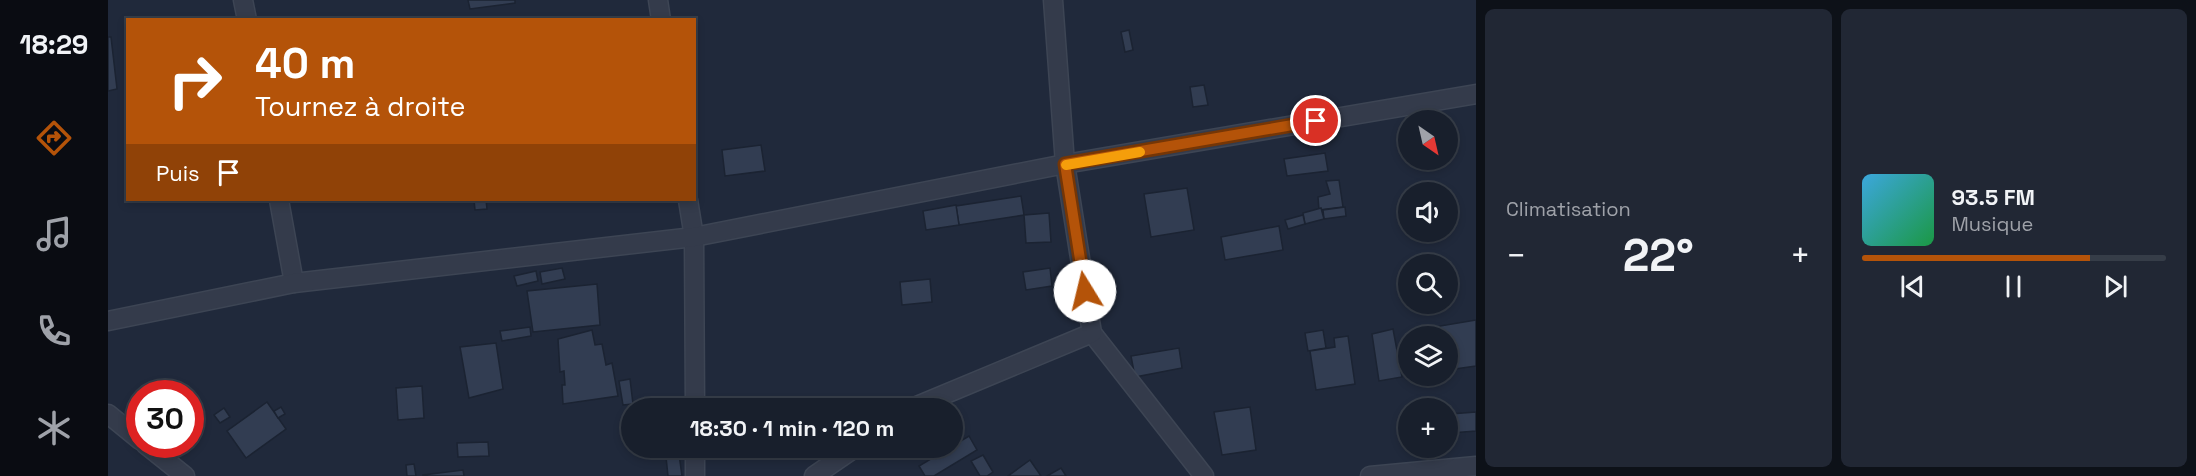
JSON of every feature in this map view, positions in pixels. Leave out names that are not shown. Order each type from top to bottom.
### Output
[{"type":"street","points":[[243,0],[247,18]]},
{"type":"street","points":[[658,0],[661,18]]},
{"type":"street","points":[[1053,0],[1065,164],[1092,333],[1204,476]]},
{"type":"street","points":[[108,321],[294,283],[694,237],[1065,164],[1476,94]]},
{"type":"street","points":[[279,201],[294,283]]},
{"type":"street","points":[[688,201],[694,237],[695,398]]},
{"type":"street","points":[[936,398],[1092,333]]},
{"type":"street","points":[[108,414],[126,429]]},
{"type":"street","points":[[162,458],[185,476]]},
{"type":"street","points":[[695,458],[695,476]]},
{"type":"street","points":[[814,476],[840,458]]},
{"type":"street","points":[[1370,476],[1476,466]]},
{"type":"building","points":[[468,0],[515,0],[515,3],[470,9]]},
{"type":"building","points":[[1129,30],[1133,50],[1125,52],[1121,32]]},
{"type":"building","points":[[108,37],[111,37],[117,89],[108,91]]},
{"type":"building","points":[[1204,85],[1208,105],[1193,107],[1190,87]]},
{"type":"building","points":[[761,145],[765,171],[725,176],[722,150]]},
{"type":"building","points":[[1325,153],[1328,171],[1287,176],[1284,159]]},
{"type":"building","points":[[1339,180],[1343,207],[1319,210],[1318,197],[1330,194],[1326,181]]},
{"type":"building","points":[[1187,188],[1194,230],[1151,237],[1144,194]]},
{"type":"building","points":[[1021,196],[1024,215],[959,225],[956,206]]},
{"type":"building","points":[[474,201],[486,201],[487,209],[475,210]]},
{"type":"building","points":[[956,205],[959,225],[926,230],[923,211]]},
{"type":"building","points":[[1345,207],[1346,216],[1324,219],[1323,210]]},
{"type":"building","points":[[1321,208],[1324,219],[1305,224],[1303,213]]},
{"type":"building","points":[[1049,213],[1051,242],[1026,243],[1024,215]]},
{"type":"building","points":[[1303,215],[1305,224],[1288,229],[1285,220]]},
{"type":"building","points":[[1279,226],[1283,250],[1225,260],[1221,237]]},
{"type":"building","points":[[562,268],[565,279],[542,284],[540,272]]},
{"type":"building","points":[[1050,268],[1052,286],[1026,290],[1023,272]]},
{"type":"building","points":[[536,271],[538,281],[517,286],[514,276]]},
{"type":"building","points":[[930,279],[932,302],[902,305],[900,282]]},
{"type":"building","points":[[597,284],[600,325],[533,332],[527,291]]},
{"type":"building","points":[[1476,320],[1476,366],[1458,369],[1458,326],[1440,326]]},
{"type":"building","points":[[530,327],[531,336],[502,341],[500,331]]},
{"type":"building","points":[[1393,329],[1398,356],[1398,378],[1379,381],[1372,334]]},
{"type":"building","points":[[592,330],[595,345],[602,344],[606,365],[612,363],[618,396],[563,404],[564,371],[560,372],[558,339]]},
{"type":"building","points":[[1323,330],[1326,348],[1308,351],[1305,333]]},
{"type":"building","points":[[1348,336],[1355,384],[1316,390],[1310,351],[1335,347],[1334,338]]},
{"type":"building","points":[[496,343],[503,389],[469,398],[460,347]]},
{"type":"building","points":[[1179,348],[1182,368],[1135,377],[1131,356]]},
{"type":"building","points":[[630,379],[632,398],[622,398],[619,381]]},
{"type":"building","points":[[422,386],[424,418],[398,420],[396,388]]},
{"type":"building","points":[[267,402],[286,429],[246,458],[227,431]]},
{"type":"building","points":[[281,407],[285,414],[278,418],[274,411]]},
{"type":"building","points":[[1250,407],[1256,450],[1222,455],[1214,412]]},
{"type":"building","points":[[224,408],[230,417],[220,423],[214,415]]},
{"type":"building","points":[[1476,412],[1476,431],[1458,432],[1458,413]]},
{"type":"building","points":[[969,436],[977,450],[934,476],[925,476],[919,466],[932,458],[963,458],[963,440]]},
{"type":"building","points":[[488,442],[489,456],[458,457],[457,443]]},
{"type":"building","points":[[983,455],[993,472],[987,476],[980,476],[971,461]]},
{"type":"building","points":[[666,458],[680,458],[682,476],[668,476]]},
{"type":"building","points":[[1030,460],[1041,476],[1008,476]]},
{"type":"building","points":[[414,464],[416,476],[407,476],[406,465]]},
{"type":"building","points":[[1061,468],[1066,476],[1047,476]]},
{"type":"building","points":[[463,470],[464,476],[423,476],[423,475]]},
{"type":"slow traffic","points":[[1066,165],[1140,152]]},
{"type":"route","points":[[1085,291],[1065,164],[1316,121]]}]
